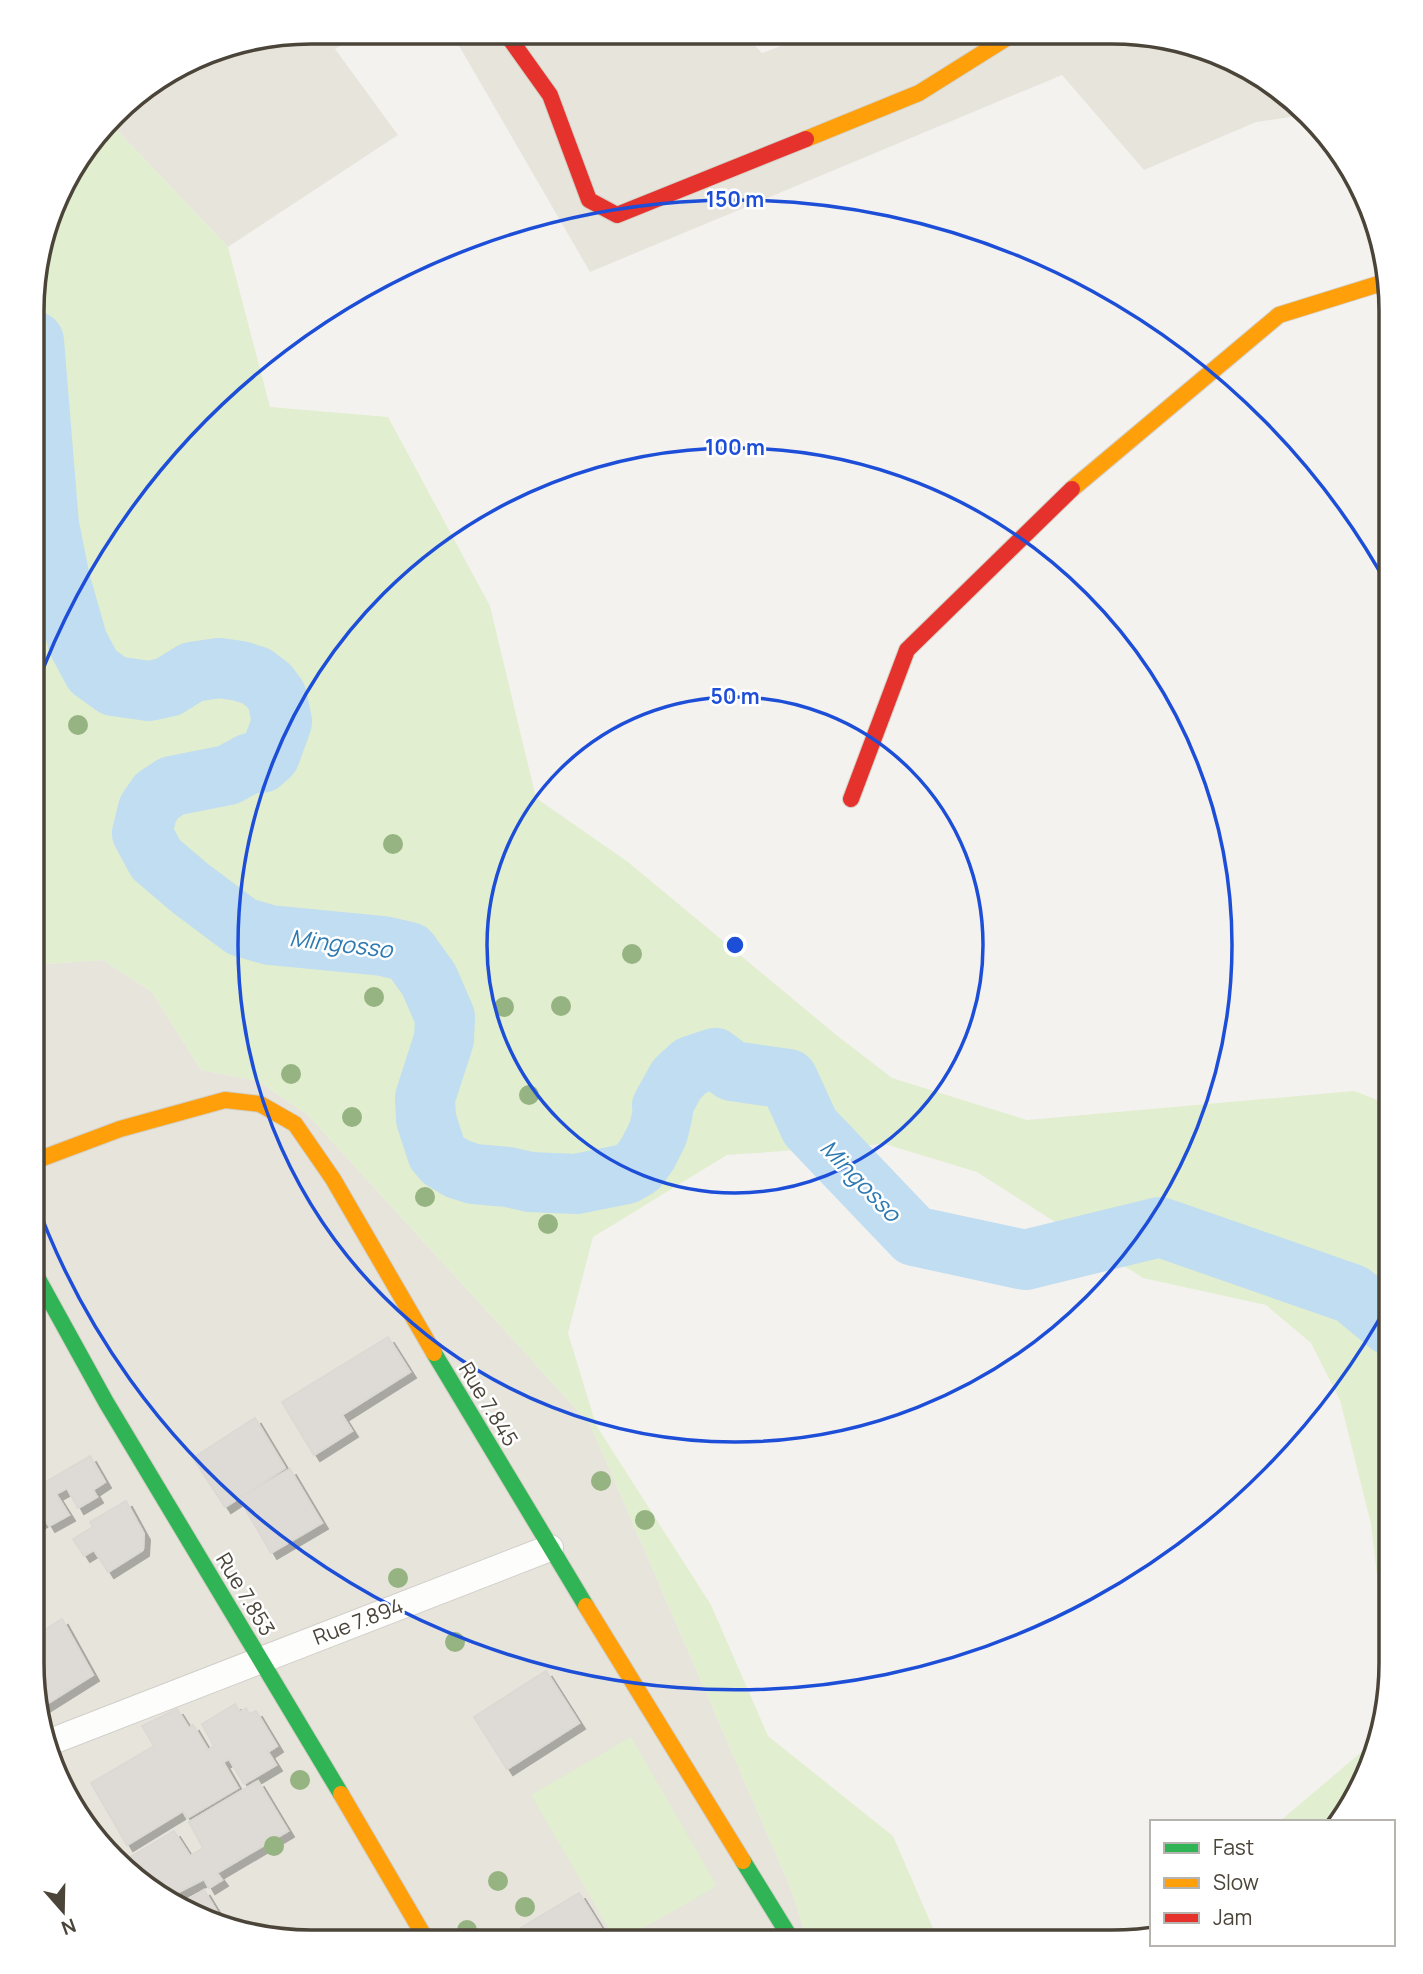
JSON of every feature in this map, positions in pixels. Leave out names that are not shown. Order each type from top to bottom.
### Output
[{"type":"street","points":[[514,44],[550,95],[589,200],[617,215],[919,93],[997,44]]},
{"type":"street","points":[[851,799],[907,650],[1086,476],[1279,315],[1378,284]]},
{"type":"street","name":"Rue 7.845","points":[[44,1158],[120,1129],[225,1100],[260,1104],[295,1124],[333,1179],[550,1548],[786,1930]]},
{"type":"street","name":"Rue 7.853","points":[[44,1290],[106,1402],[421,1930]]},
{"type":"street","name":"Rue 7.894","points":[[55,1740],[550,1548]]},
{"type":"shaded area","points":[[343,44],[335,49],[398,135],[228,247],[116,129],[162,89],[193,71],[225,58],[276,46]]},
{"type":"shaded area","points":[[458,44],[753,44],[762,53],[786,44],[1130,44],[1181,53],[1230,71],[1261,89],[1295,116],[1256,122],[1144,170],[1062,75],[590,272]]},
{"type":"shaded area","points":[[103,960],[152,992],[201,1070],[258,1081],[308,1115],[590,1424],[791,1889],[804,1930],[276,1928],[225,1916],[177,1894],[135,1864],[99,1826],[64,1765],[53,1732],[44,1681],[44,964]]},
{"type":"green space","points":[[116,129],[228,247],[270,407],[388,417],[490,606],[536,798],[628,862],[892,1078],[1027,1120],[1354,1091],[1379,1100],[1379,1592],[1371,1524],[1340,1400],[1311,1343],[1266,1305],[1143,1278],[977,1172],[885,1144],[727,1155],[593,1237],[568,1333],[596,1425],[711,1605],[768,1736],[893,1836],[934,1930],[804,1930],[791,1889],[590,1424],[308,1115],[258,1081],[201,1070],[152,992],[103,960],[44,964],[44,293],[53,242],[64,209],[89,162]]},
{"type":"green space","points":[[631,1737],[717,1886],[640,1930],[610,1930],[531,1795]]},
{"type":"green space","points":[[1365,1749],[1352,1781],[1328,1820],[1281,1820]]},
{"type":"building","points":[[388,1337],[410,1372],[342,1415],[352,1431],[314,1455],[282,1402]]},
{"type":"building","points":[[255,1418],[285,1468],[225,1507],[193,1458]]},
{"type":"building","points":[[90,1456],[105,1482],[93,1490],[97,1497],[78,1508],[67,1488],[56,1494],[69,1515],[49,1526],[44,1520],[44,1483]]},
{"type":"building","points":[[290,1469],[322,1523],[271,1553],[239,1498]]},
{"type":"building","points":[[126,1501],[144,1534],[143,1550],[108,1572],[94,1550],[84,1556],[73,1539],[93,1527],[90,1522]]},
{"type":"building","points":[[62,1619],[93,1675],[47,1704],[44,1681],[44,1630]]},
{"type":"building","points":[[546,1671],[579,1723],[507,1769],[474,1717]]},
{"type":"building","points":[[235,1704],[240,1712],[246,1708],[249,1714],[256,1711],[277,1746],[268,1752],[276,1765],[244,1784],[229,1759],[223,1762],[238,1788],[187,1818],[183,1811],[127,1845],[91,1783],[154,1746],[142,1726],[177,1709],[189,1728],[193,1725],[208,1750],[214,1746],[202,1724]]},
{"type":"building","points":[[258,1781],[288,1831],[217,1873],[222,1880],[209,1888],[204,1879],[176,1893],[129,1858],[174,1831],[190,1856],[203,1848],[189,1822]]},
{"type":"building","points":[[204,1890],[218,1913],[193,1903],[188,1900]]},
{"type":"building","points":[[579,1893],[602,1930],[517,1930]]},
{"type":"waterway","name":"Mingosso","points":[[44,464],[49,525],[60,580],[78,643],[93,671],[114,686],[149,691],[168,687],[192,672],[219,668],[256,676],[269,686],[277,697],[282,722],[270,755],[261,763],[250,763],[228,775],[172,786],[157,796],[148,809],[142,833],[156,859],[242,927],[270,935],[383,946],[409,952],[429,980],[445,1017],[444,1039],[425,1098],[426,1119],[437,1153],[443,1160],[474,1174],[530,1182],[576,1184],[626,1174],[638,1167],[648,1153],[658,1133],[662,1106],[677,1079],[691,1066],[715,1058],[732,1071],[788,1079],[810,1127],[914,1236],[1025,1260],[1160,1227],[1352,1294],[1379,1316]]},
{"type":"traffic: fast","points":[[44,1290],[106,1402],[341,1794]]},
{"type":"traffic: fast","points":[[434,1353],[586,1606]]},
{"type":"traffic: fast","points":[[743,1861],[786,1930]]},
{"type":"traffic: slow","points":[[806,139],[919,93],[997,44]]},
{"type":"traffic: slow","points":[[1072,489],[1279,315],[1378,284]]},
{"type":"traffic: slow","points":[[44,1158],[120,1129],[225,1100],[260,1104],[295,1124],[333,1179],[434,1353]]},
{"type":"traffic: slow","points":[[586,1606],[743,1861]]},
{"type":"traffic: slow","points":[[341,1794],[421,1930]]},
{"type":"traffic: jam","points":[[514,44],[550,95],[589,200],[617,215],[806,139]]},
{"type":"traffic: jam","points":[[851,799],[907,650],[1072,489]]}]
